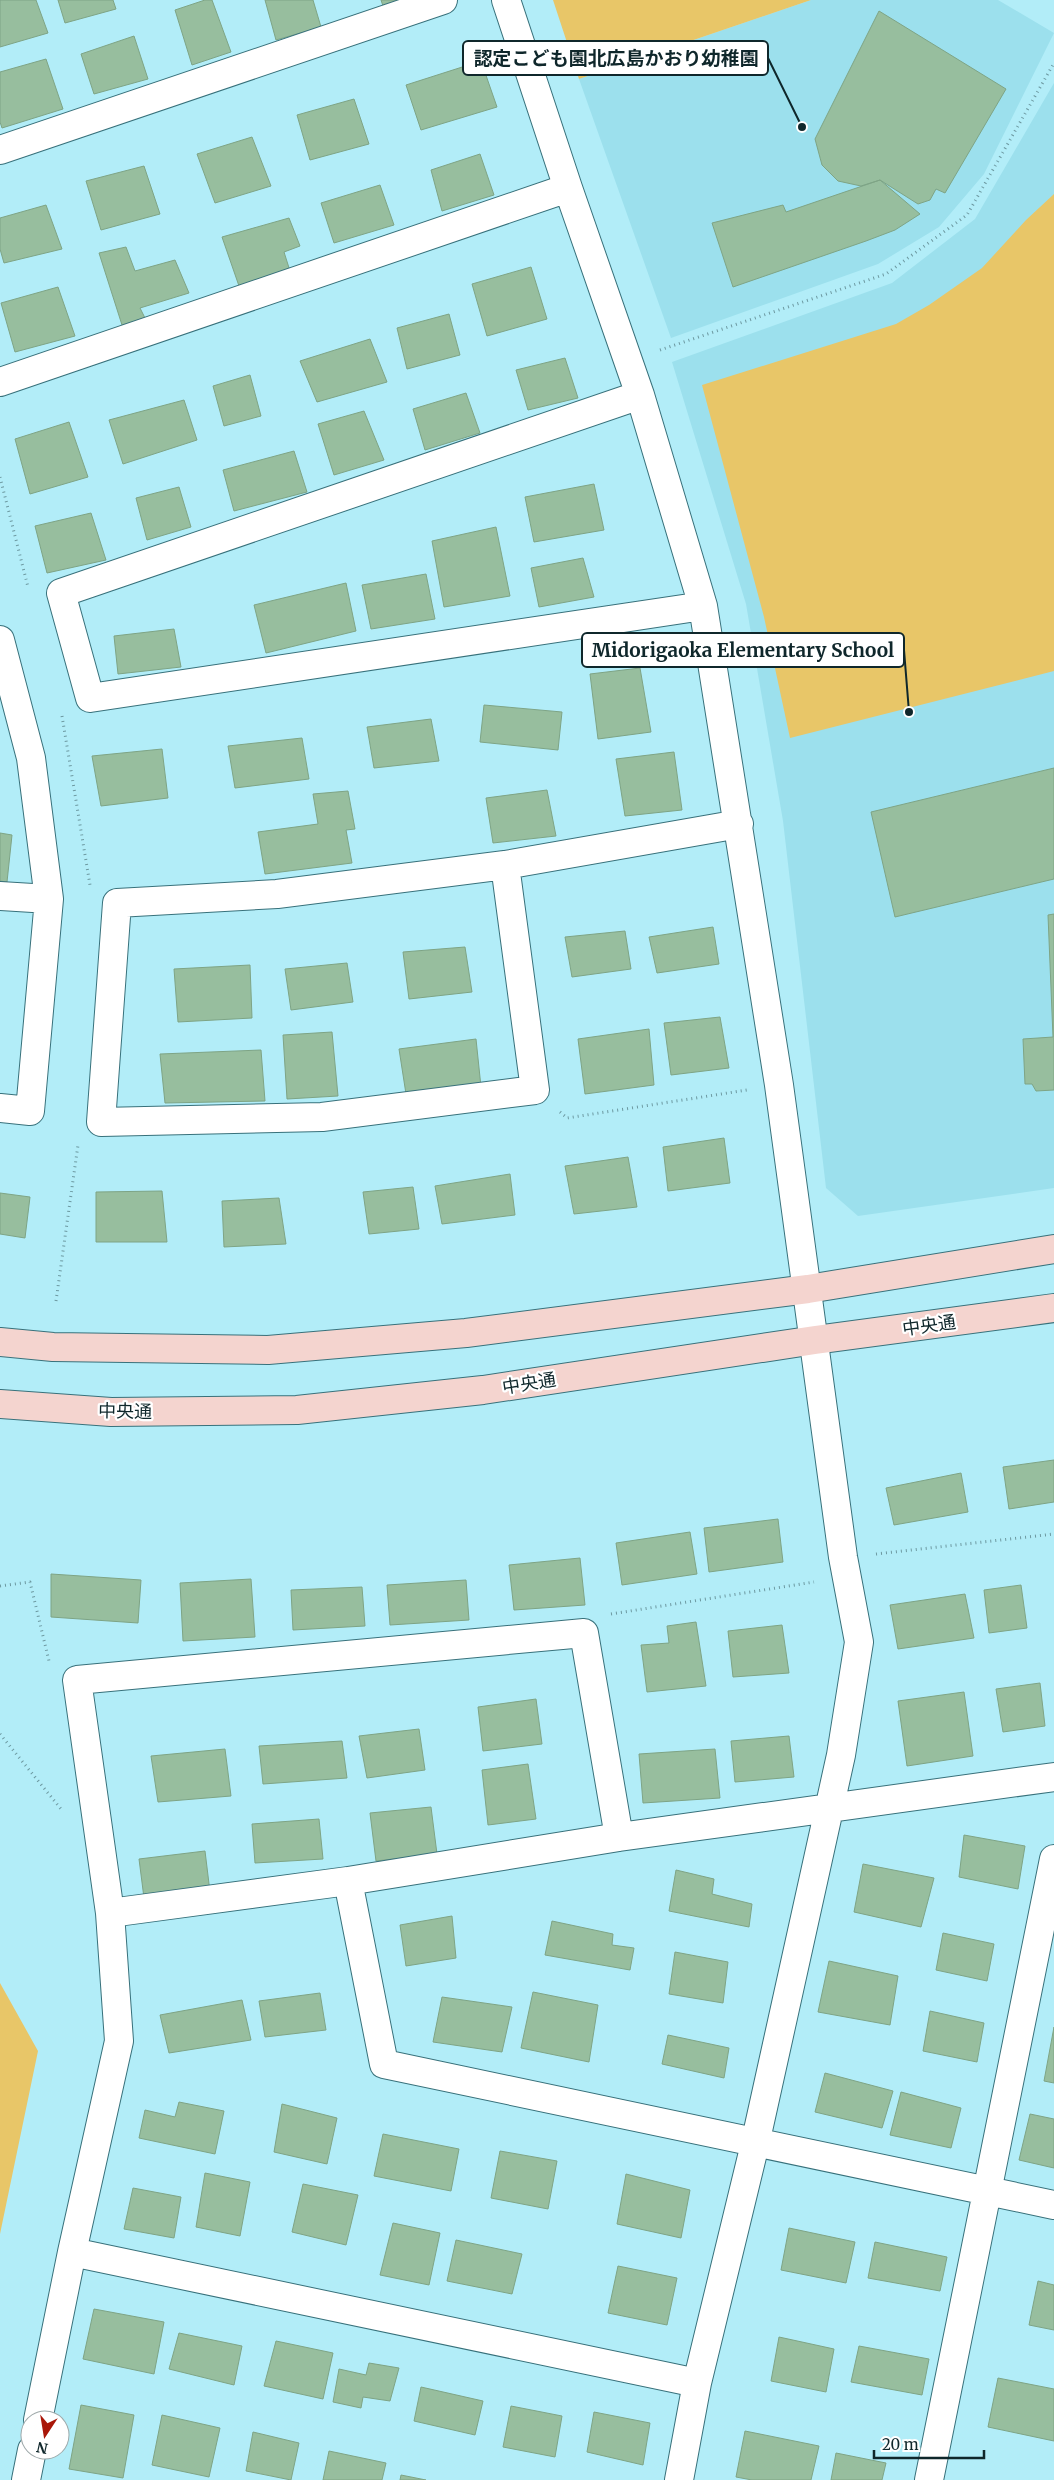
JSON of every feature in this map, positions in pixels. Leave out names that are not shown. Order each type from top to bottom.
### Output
[{"type":"street","points":[[0,150],[443,0]]},
{"type":"street","points":[[506,0],[568,188],[640,395],[703,606],[779,1085],[843,1557],[859,1642],[841,1755],[755,2144],[697,2383],[679,2480]]},
{"type":"street","points":[[0,382],[568,188]]},
{"type":"street","points":[[640,395],[61,593],[90,698],[703,606]]},
{"type":"street","points":[[0,640],[31,758],[49,899],[30,1111],[0,1108]]},
{"type":"street","points":[[506,865],[535,1090],[322,1117],[101,1122],[117,903],[277,894],[506,865],[739,824]]},
{"type":"street","points":[[0,896],[49,899]]},
{"type":"street","points":[[0,1342],[53,1347],[268,1350],[466,1333],[808,1289],[1054,1249]]},
{"type":"street","name":"中央通","points":[[0,1404],[111,1412],[297,1410],[483,1390],[815,1340],[1054,1308]]},
{"type":"street","points":[[40,2410],[72,2252],[119,2041],[110,1913],[77,1680],[584,1633],[619,1837]]},
{"type":"street","points":[[110,1913],[348,1881],[619,1837],[1054,1777]]},
{"type":"street","points":[[929,2480],[1054,1859]]},
{"type":"street","points":[[348,1881],[384,2064],[755,2144],[1054,2205]]},
{"type":"street","points":[[72,2252],[697,2383]]},
{"type":"street","points":[[29,2479],[31,2460]]},
{"type":"path","points":[[628,360],[886,274],[968,215],[1054,63]]},
{"type":"path","points":[[535,1090],[567,1118],[779,1085]]},
{"type":"path","points":[[56,1301],[81,1122],[101,1122]]},
{"type":"shaded area","points":[[553,0],[811,0],[579,79]]},
{"type":"shaded area","points":[[811,0],[998,0],[1054,33],[984,174],[939,227],[878,264],[671,338],[579,79]]},
{"type":"shaded area","points":[[1054,83],[1054,1188],[858,1216],[826,1188],[783,821],[746,604],[672,362],[892,283],[975,219]]},
{"type":"shaded area","points":[[1054,194],[1054,671],[790,738],[764,617],[702,385],[896,324],[929,305],[982,268],[1026,220]]},
{"type":"shaded area","points":[[0,1983],[38,2051],[0,2234]]},
{"type":"building","points":[[0,0],[36,0],[48,33],[0,47]]},
{"type":"building","points":[[58,0],[113,0],[116,9],[65,23]]},
{"type":"building","points":[[205,0],[212,0],[231,52],[192,65],[175,10]]},
{"type":"building","points":[[265,0],[313,0],[321,27],[276,40]]},
{"type":"building","points":[[381,0],[413,0],[384,9]]},
{"type":"building","points":[[879,11],[1006,89],[945,193],[936,189],[930,200],[918,204],[880,180],[861,186],[838,181],[822,165],[815,139]]},
{"type":"building","points":[[134,36],[148,79],[94,94],[81,54]]},
{"type":"building","points":[[46,59],[63,109],[2,128],[0,122],[0,72]]},
{"type":"building","points":[[481,61],[497,107],[421,130],[406,85]]},
{"type":"building","points":[[354,99],[369,144],[310,160],[297,115]]},
{"type":"building","points":[[252,137],[271,186],[215,203],[197,154]]},
{"type":"building","points":[[480,154],[494,195],[442,211],[431,170]]},
{"type":"building","points":[[144,166],[160,214],[101,230],[86,181]]},
{"type":"building","points":[[880,180],[920,214],[895,230],[733,287],[712,223],[783,205],[786,212]]},
{"type":"building","points":[[380,185],[394,225],[334,243],[321,203]]},
{"type":"building","points":[[46,205],[62,249],[4,263],[0,249],[0,218]]},
{"type":"building","points":[[289,218],[300,246],[284,252],[290,271],[239,286],[222,237]]},
{"type":"building","points":[[126,247],[135,271],[175,260],[189,293],[140,308],[145,318],[122,325],[99,253]]},
{"type":"building","points":[[531,267],[547,319],[487,336],[472,284]]},
{"type":"building","points":[[58,287],[75,336],[15,352],[1,303]]},
{"type":"building","points":[[449,314],[460,355],[407,369],[397,328]]},
{"type":"building","points":[[370,339],[387,382],[317,402],[300,361]]},
{"type":"building","points":[[565,358],[578,398],[528,410],[516,370]]},
{"type":"building","points":[[250,375],[261,416],[224,426],[213,386]]},
{"type":"building","points":[[466,393],[480,433],[425,450],[413,409]]},
{"type":"building","points":[[184,400],[197,440],[123,464],[109,420]]},
{"type":"building","points":[[364,411],[384,460],[334,475],[318,424]]},
{"type":"building","points":[[69,422],[88,477],[30,494],[15,439]]},
{"type":"building","points":[[294,451],[307,492],[234,511],[223,470]]},
{"type":"building","points":[[594,484],[604,530],[534,542],[525,497]]},
{"type":"building","points":[[179,487],[191,527],[147,540],[136,498]]},
{"type":"building","points":[[91,513],[106,560],[47,573],[35,526]]},
{"type":"building","points":[[496,527],[510,596],[444,607],[432,541]]},
{"type":"building","points":[[583,558],[594,597],[539,607],[531,568]]},
{"type":"building","points":[[426,574],[435,619],[371,629],[362,585]]},
{"type":"building","points":[[346,583],[356,631],[266,653],[254,605]]},
{"type":"building","points":[[174,629],[181,667],[118,674],[114,636]]},
{"type":"building","points":[[640,668],[651,732],[598,739],[590,674]]},
{"type":"building","points":[[484,705],[562,712],[558,750],[480,742]]},
{"type":"building","points":[[431,719],[439,761],[374,768],[367,727]]},
{"type":"building","points":[[302,738],[309,779],[235,788],[228,746]]},
{"type":"building","points":[[162,749],[168,798],[101,806],[92,756]]},
{"type":"building","points":[[674,752],[682,810],[625,816],[616,759]]},
{"type":"building","points":[[1054,768],[1054,879],[895,917],[871,812]]},
{"type":"building","points":[[547,790],[556,836],[493,843],[486,798]]},
{"type":"building","points":[[348,791],[355,829],[346,830],[352,863],[265,874],[258,832],[318,824],[313,794]]},
{"type":"building","points":[[0,833],[12,835],[7,882],[0,881]]},
{"type":"building","points":[[1054,914],[1054,1090],[1036,1091],[1032,1084],[1025,1084],[1023,1039],[1053,1037],[1048,915]]},
{"type":"building","points":[[713,927],[719,964],[657,973],[649,937]]},
{"type":"building","points":[[625,931],[631,969],[572,977],[565,937]]},
{"type":"building","points":[[465,947],[472,992],[409,999],[403,952]]},
{"type":"building","points":[[347,963],[353,1002],[291,1010],[285,969]]},
{"type":"building","points":[[250,965],[252,1018],[178,1022],[174,969]]},
{"type":"building","points":[[720,1017],[729,1068],[671,1075],[664,1023]]},
{"type":"building","points":[[649,1029],[654,1085],[585,1094],[578,1039]]},
{"type":"building","points":[[332,1032],[338,1096],[287,1099],[283,1035]]},
{"type":"building","points":[[476,1039],[481,1087],[406,1094],[399,1049]]},
{"type":"building","points":[[261,1050],[265,1101],[165,1103],[160,1054]]},
{"type":"building","points":[[724,1138],[730,1183],[668,1191],[663,1147]]},
{"type":"building","points":[[628,1157],[637,1207],[574,1214],[565,1166]]},
{"type":"building","points":[[510,1174],[515,1215],[442,1224],[435,1186]]},
{"type":"building","points":[[413,1187],[419,1229],[369,1234],[363,1192]]},
{"type":"building","points":[[162,1191],[167,1242],[96,1242],[96,1192]]},
{"type":"building","points":[[0,1193],[30,1197],[25,1238],[0,1234]]},
{"type":"building","points":[[279,1198],[286,1244],[224,1247],[222,1201]]},
{"type":"building","points":[[1054,1460],[1054,1502],[1009,1509],[1003,1467]]},
{"type":"building","points":[[961,1473],[968,1512],[894,1525],[886,1488]]},
{"type":"building","points":[[778,1519],[783,1562],[709,1572],[704,1528]]},
{"type":"building","points":[[690,1532],[697,1574],[622,1585],[616,1543]]},
{"type":"building","points":[[580,1558],[585,1605],[514,1610],[509,1565]]},
{"type":"building","points":[[51,1574],[141,1580],[138,1623],[51,1617]]},
{"type":"building","points":[[251,1579],[255,1637],[183,1641],[180,1583]]},
{"type":"building","points":[[466,1580],[469,1620],[390,1625],[387,1585]]},
{"type":"building","points":[[1021,1585],[1027,1628],[989,1633],[984,1590]]},
{"type":"building","points":[[362,1587],[365,1626],[293,1630],[291,1590]]},
{"type":"building","points":[[965,1594],[974,1638],[898,1649],[890,1605]]},
{"type":"building","points":[[696,1622],[706,1686],[647,1692],[641,1645],[669,1643],[667,1626]]},
{"type":"building","points":[[782,1625],[789,1673],[733,1677],[728,1631]]},
{"type":"building","points":[[1040,1683],[1045,1726],[1003,1732],[996,1689]]},
{"type":"building","points":[[964,1692],[973,1756],[907,1766],[898,1701]]},
{"type":"building","points":[[536,1699],[542,1744],[483,1751],[478,1707]]},
{"type":"building","points":[[419,1729],[425,1770],[367,1778],[359,1736]]},
{"type":"building","points":[[789,1736],[794,1777],[735,1782],[731,1741]]},
{"type":"building","points":[[342,1741],[347,1778],[263,1784],[259,1746]]},
{"type":"building","points":[[225,1749],[231,1796],[158,1802],[151,1756]]},
{"type":"building","points":[[715,1749],[720,1798],[643,1803],[639,1754]]},
{"type":"building","points":[[528,1764],[536,1819],[488,1825],[482,1770]]},
{"type":"building","points":[[431,1807],[437,1854],[376,1861],[370,1813]]},
{"type":"building","points":[[319,1819],[323,1859],[255,1863],[252,1824]]},
{"type":"building","points":[[964,1835],[1025,1846],[1018,1889],[959,1877]]},
{"type":"building","points":[[205,1851],[210,1892],[144,1898],[139,1859]]},
{"type":"building","points":[[863,1864],[934,1878],[921,1927],[854,1912]]},
{"type":"building","points":[[676,1870],[714,1879],[712,1894],[752,1904],[749,1927],[669,1911]]},
{"type":"building","points":[[452,1916],[456,1958],[406,1966],[400,1925]]},
{"type":"building","points":[[552,1921],[613,1934],[612,1945],[634,1948],[630,1970],[545,1955]]},
{"type":"building","points":[[943,1933],[994,1944],[987,1981],[936,1970]]},
{"type":"building","points":[[675,1952],[728,1962],[723,2003],[669,1994]]},
{"type":"building","points":[[829,1961],[898,1976],[890,2025],[818,2012]]},
{"type":"building","points":[[533,1992],[598,2005],[589,2062],[521,2048]]},
{"type":"building","points":[[320,1993],[326,2030],[265,2037],[259,2001]]},
{"type":"building","points":[[442,1997],[512,2007],[502,2052],[433,2042]]},
{"type":"building","points":[[242,2000],[251,2040],[169,2053],[160,2015]]},
{"type":"building","points":[[930,2011],[984,2023],[977,2062],[923,2051]]},
{"type":"building","points":[[1054,2027],[1054,2083],[1044,2081]]},
{"type":"building","points":[[668,2035],[729,2048],[724,2078],[662,2064]]},
{"type":"building","points":[[825,2073],[893,2091],[882,2128],[815,2112]]},
{"type":"building","points":[[901,2092],[961,2108],[951,2148],[890,2135]]},
{"type":"building","points":[[179,2102],[224,2111],[215,2154],[139,2138],[145,2110],[175,2117]]},
{"type":"building","points":[[282,2104],[337,2118],[327,2164],[274,2152]]},
{"type":"building","points":[[1030,2114],[1054,2119],[1054,2168],[1019,2160]]},
{"type":"building","points":[[383,2134],[459,2149],[451,2191],[374,2176]]},
{"type":"building","points":[[500,2151],[557,2161],[548,2209],[491,2198]]},
{"type":"building","points":[[205,2173],[250,2182],[240,2236],[196,2227]]},
{"type":"building","points":[[626,2174],[690,2190],[681,2238],[617,2224]]},
{"type":"building","points":[[303,2184],[358,2195],[346,2245],[292,2232]]},
{"type":"building","points":[[133,2188],[181,2197],[174,2238],[124,2229]]},
{"type":"building","points":[[393,2223],[440,2233],[429,2285],[380,2275]]},
{"type":"building","points":[[789,2228],[855,2242],[846,2283],[781,2270]]},
{"type":"building","points":[[456,2240],[522,2254],[512,2294],[447,2281]]},
{"type":"building","points":[[875,2242],[947,2257],[940,2291],[868,2278]]},
{"type":"building","points":[[618,2266],[677,2278],[667,2325],[608,2313]]},
{"type":"building","points":[[1038,2281],[1054,2285],[1054,2330],[1029,2325]]},
{"type":"building","points":[[94,2309],[164,2322],[154,2374],[83,2359]]},
{"type":"building","points":[[179,2333],[242,2346],[234,2385],[169,2369]]},
{"type":"building","points":[[779,2337],[834,2349],[826,2392],[771,2381]]},
{"type":"building","points":[[276,2341],[333,2353],[323,2399],[264,2386]]},
{"type":"building","points":[[859,2346],[929,2359],[922,2395],[851,2382]]},
{"type":"building","points":[[369,2363],[399,2368],[390,2401],[363,2397],[361,2408],[333,2402],[339,2369],[366,2375]]},
{"type":"building","points":[[998,2378],[1054,2389],[1054,2441],[988,2427]]},
{"type":"building","points":[[421,2387],[483,2401],[475,2435],[414,2421]]},
{"type":"building","points":[[81,2405],[134,2415],[123,2478],[69,2469]]},
{"type":"building","points":[[511,2406],[562,2416],[555,2457],[503,2447]]},
{"type":"building","points":[[594,2412],[650,2423],[643,2465],[587,2452]]},
{"type":"building","points":[[162,2415],[220,2428],[209,2477],[152,2465]]},
{"type":"building","points":[[745,2431],[819,2446],[811,2480],[752,2480],[736,2477]]},
{"type":"building","points":[[253,2432],[299,2443],[291,2480],[246,2471]]},
{"type":"building","points":[[329,2451],[386,2463],[382,2480],[323,2480]]},
{"type":"building","points":[[836,2453],[886,2463],[882,2480],[831,2480]]},
{"type":"building","points":[[401,2475],[426,2480],[400,2480]]},
{"type":"place","name":"認定こども園北広島かおり幼稚園","points":[[802,127]]},
{"type":"place","name":"Midorigaoka Elementary School","points":[[909,712]]}]
